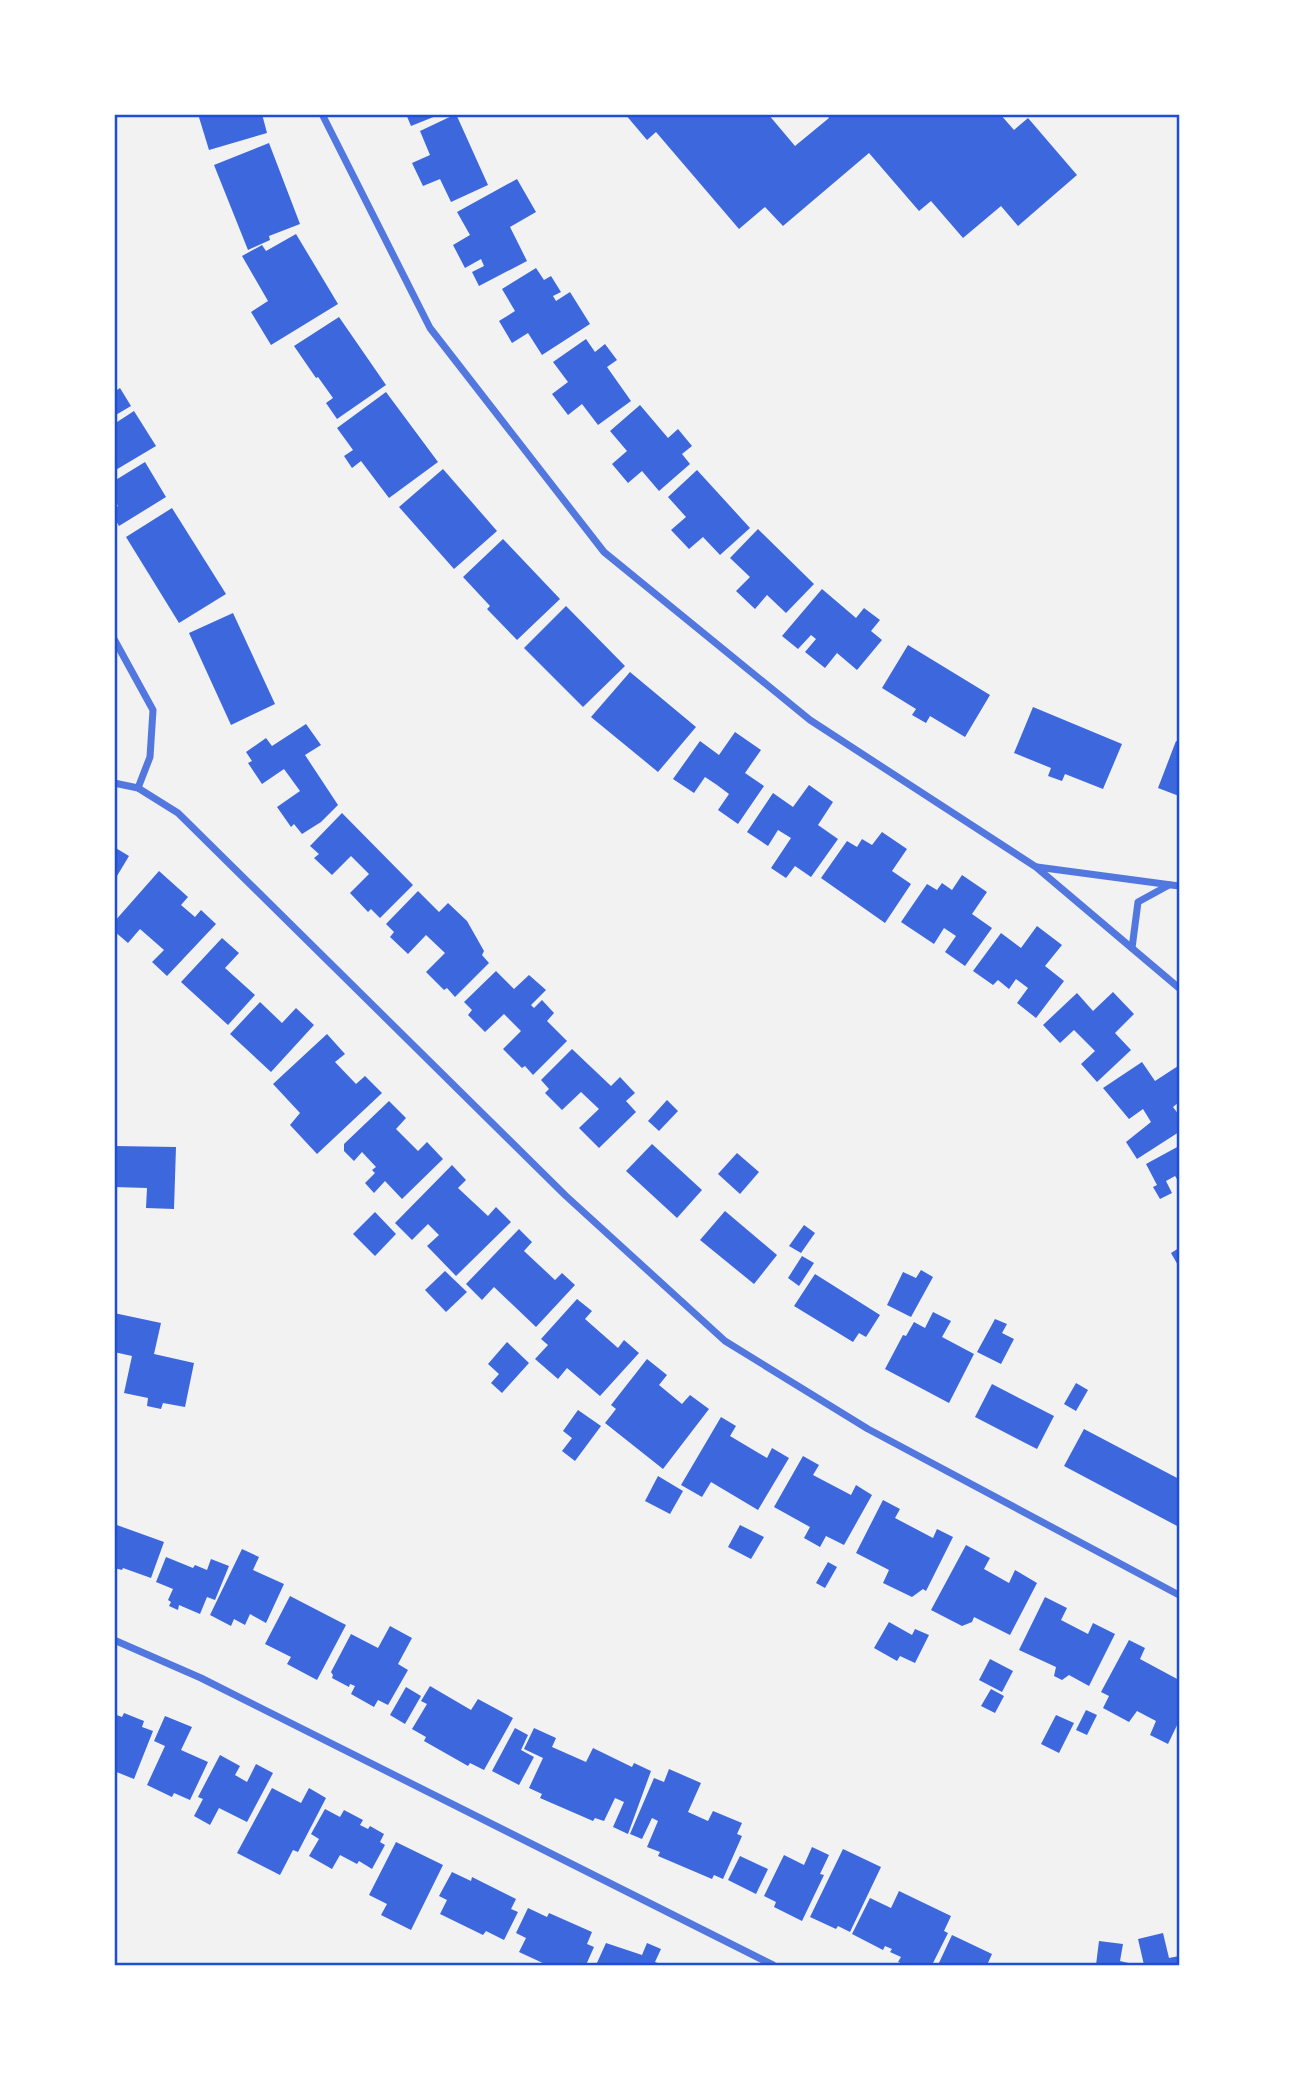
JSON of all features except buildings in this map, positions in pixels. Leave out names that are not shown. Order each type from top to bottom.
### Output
[{"type":"street","points":[[322,114],[430,328],[604,552],[810,720],[1036,867],[1179,988]]},
{"type":"street","points":[[114,639],[153,710],[150,757],[138,788]]},
{"type":"street","points":[[114,783],[138,788],[178,813],[566,1196],[725,1341],[868,1429],[1179,1595]]},
{"type":"street","points":[[1036,867],[1179,886]]},
{"type":"street","points":[[1132,948],[1138,902],[1170,885]]},
{"type":"street","points":[[114,1640],[201,1678],[773,1965]]}]
